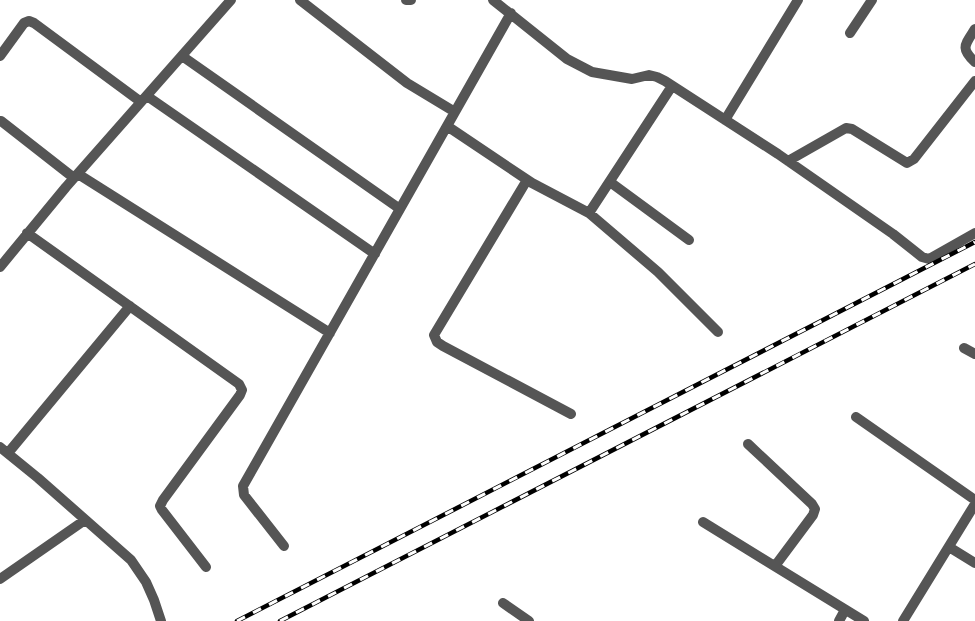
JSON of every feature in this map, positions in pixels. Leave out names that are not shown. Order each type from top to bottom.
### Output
[{"type":"street","points":[[0,267],[76,176],[231,0]]},
{"type":"street","points":[[300,0],[407,83],[455,112]]},
{"type":"street","points":[[406,0],[411,0]]},
{"type":"street","points":[[493,0],[508,7],[567,59],[592,72],[632,79],[649,76],[657,77],[672,86],[788,161],[893,234],[922,258],[929,259],[975,233]]},
{"type":"street","points":[[725,120],[798,0]]},
{"type":"street","points":[[850,33],[872,0]]},
{"type":"street","points":[[284,546],[244,495],[243,486],[455,112],[508,7]]},
{"type":"street","points":[[0,56],[24,23],[34,23],[374,254]]},
{"type":"street","points":[[975,29],[964,48],[966,54],[975,62]]},
{"type":"street","points":[[182,56],[400,209]]},
{"type":"street","points":[[788,161],[846,128],[852,129],[907,163],[914,158],[975,80]]},
{"type":"street","points":[[589,213],[672,86]]},
{"type":"street","points":[[1,121],[76,176],[330,333]]},
{"type":"street","points":[[447,126],[543,190],[589,213],[658,272],[718,332]]},
{"type":"street","points":[[527,180],[434,335],[437,342],[443,346],[571,414]]},
{"type":"street","points":[[610,182],[689,240]]},
{"type":"street","points":[[27,233],[239,384],[242,390],[240,395],[162,500],[160,506],[206,567]]},
{"type":"street","points":[[130,306],[4,450],[131,560],[146,582],[161,621]]},
{"type":"street","points":[[964,348],[975,354]]},
{"type":"street","points":[[856,417],[975,500]]},
{"type":"street","points":[[748,444],[812,504],[815,509],[813,515],[775,566]]},
{"type":"street","points":[[903,621],[975,504]]},
{"type":"street","points":[[0,579],[85,520]]},
{"type":"street","points":[[703,522],[864,621]]},
{"type":"street","points":[[948,547],[975,563]]},
{"type":"street","points":[[503,604],[529,621]]},
{"type":"street","points":[[839,621],[845,610]]},
{"type":"railway","points":[[237,621],[975,242]]},
{"type":"railway","points":[[280,621],[975,264]]}]
